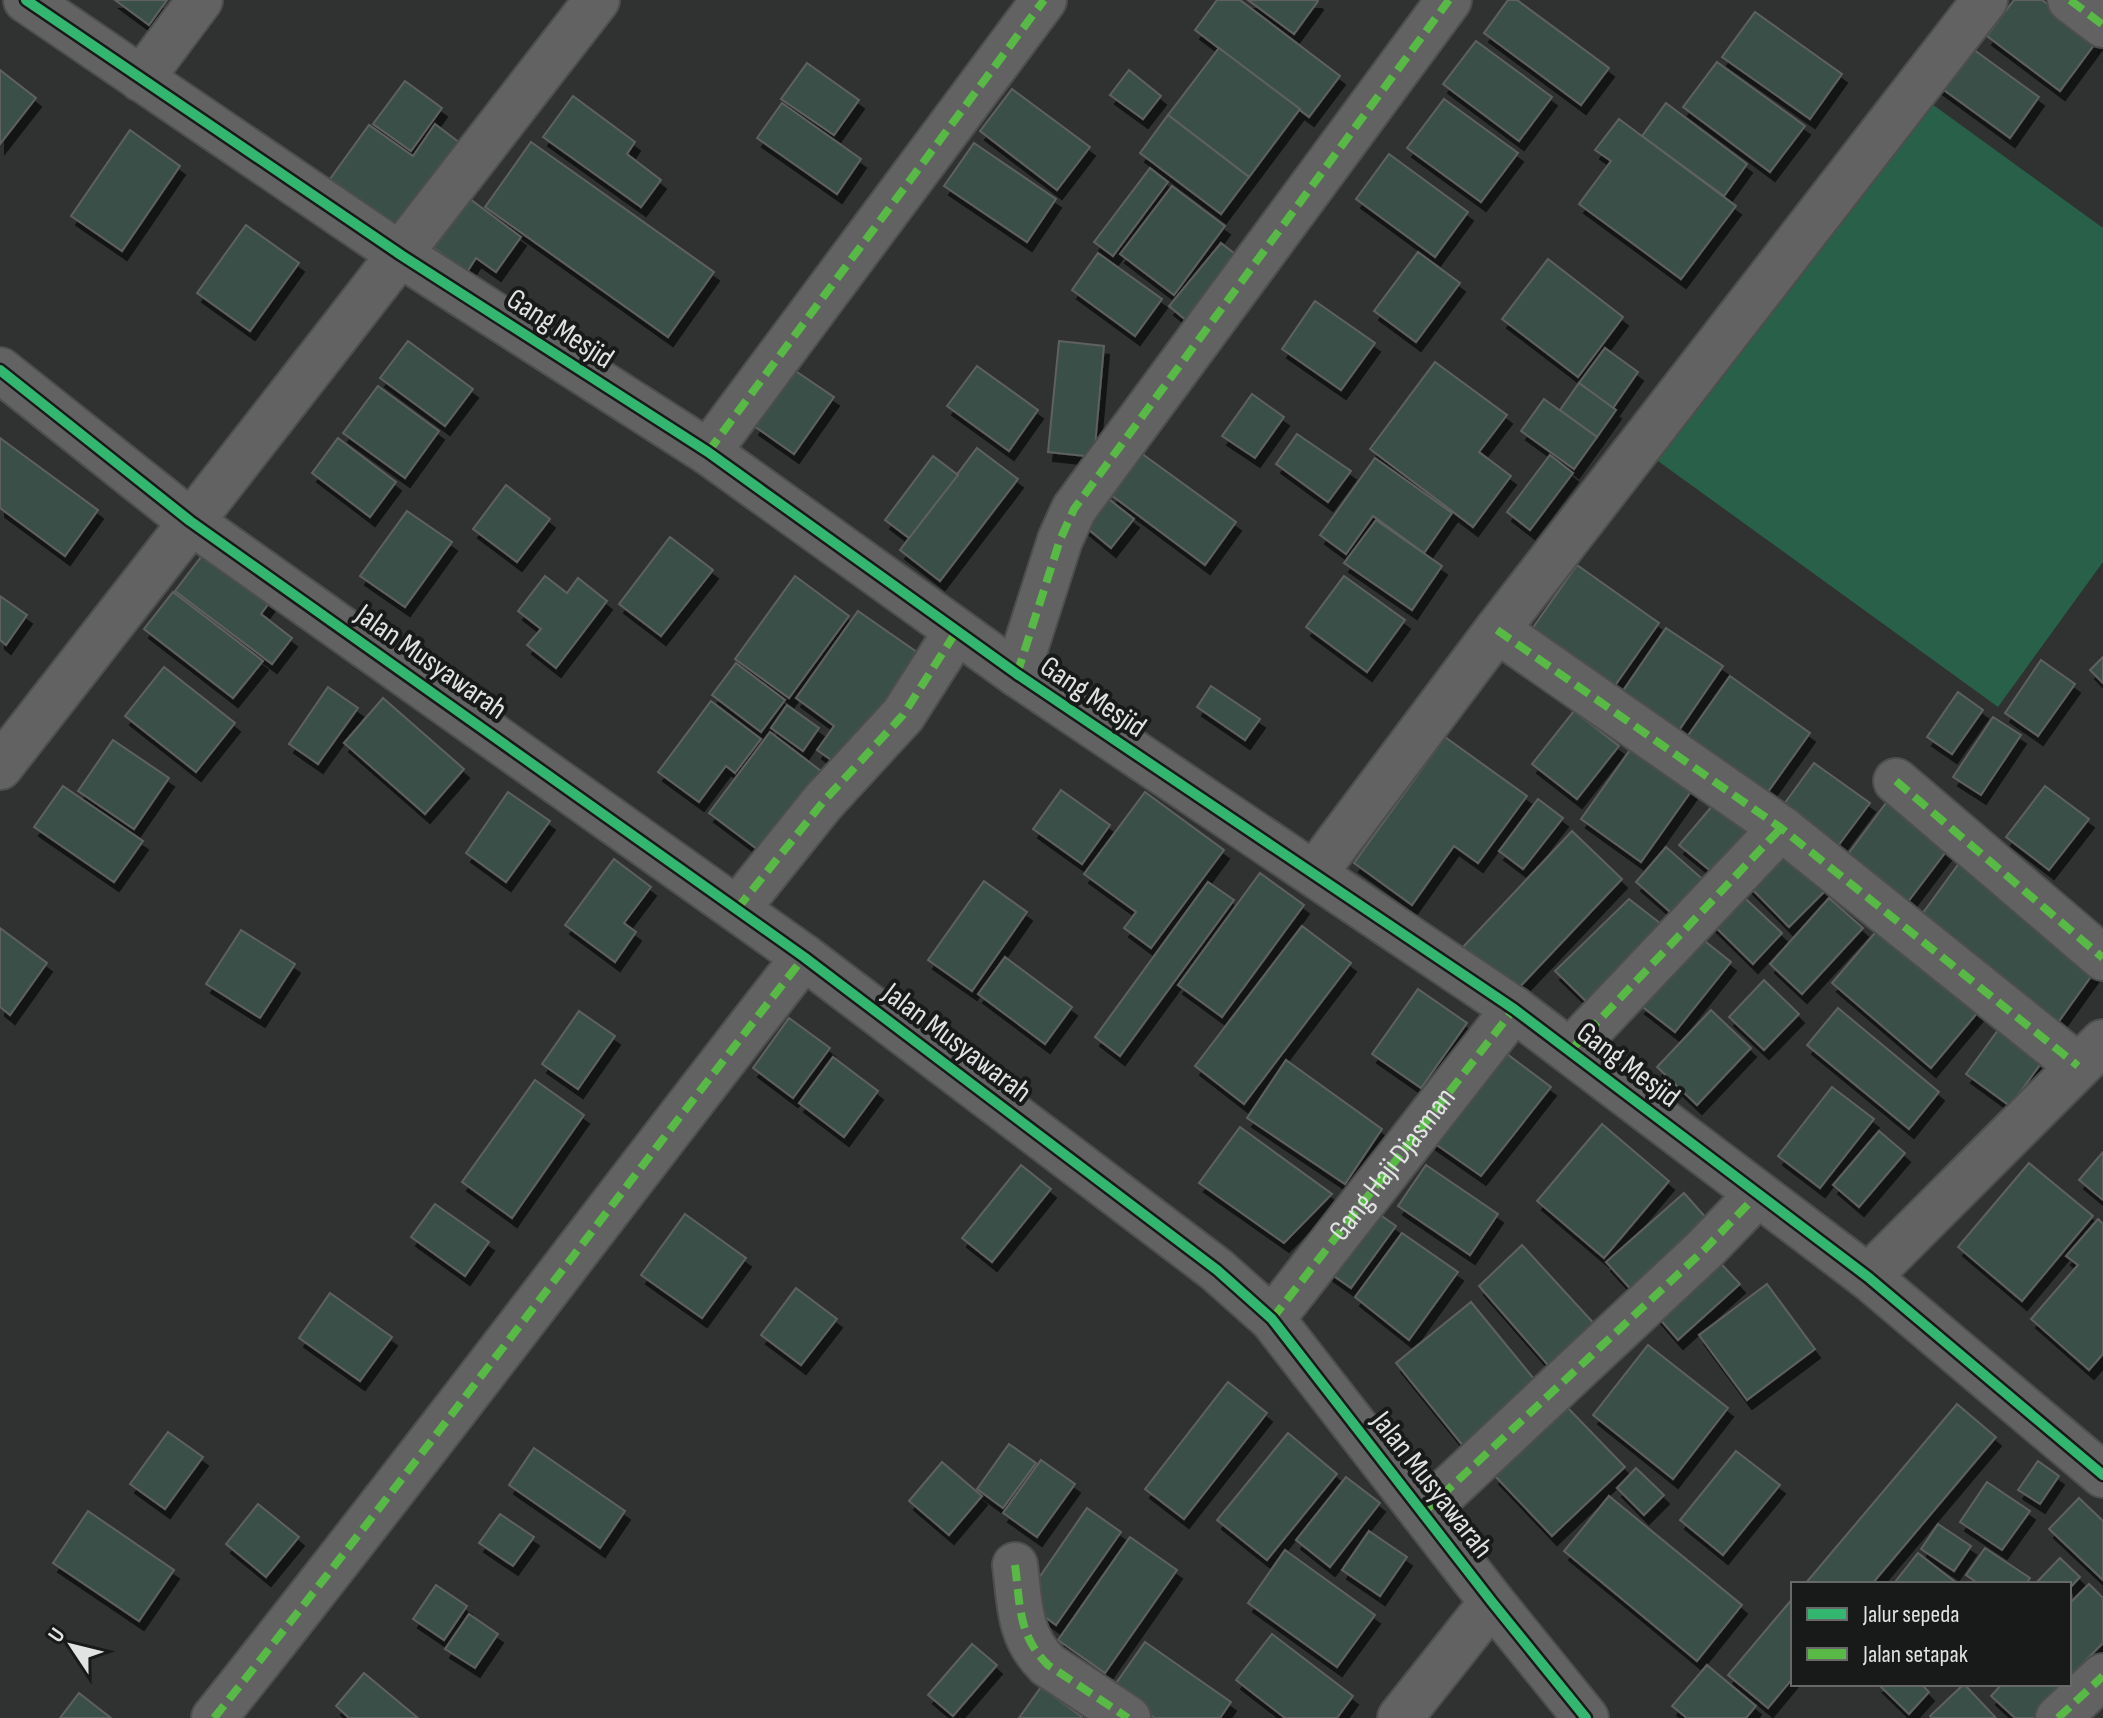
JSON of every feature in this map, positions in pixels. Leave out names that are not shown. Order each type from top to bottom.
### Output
[{"type":"street","name":"Gang Mesjid","points":[[26,0],[401,255],[708,452],[956,632],[1514,1009],[1868,1277],[2103,1475]]},
{"type":"street","points":[[141,79],[200,0]]},
{"type":"street","points":[[0,767],[597,0]]},
{"type":"street","points":[[708,452],[1044,0]]},
{"type":"street","points":[[1017,674],[1060,540],[1074,509],[1449,0]]},
{"type":"street","points":[[1314,874],[1497,630],[1985,0]]},
{"type":"street","points":[[2070,0],[2103,25]]},
{"type":"street","name":"Jalan Musyawarah","points":[[0,370],[190,521],[804,957],[1217,1270],[1272,1319],[1586,1718]]},
{"type":"street","points":[[1497,630],[1781,828],[2090,1054],[1868,1277]]},
{"type":"street","points":[[737,909],[823,802],[903,715],[956,632]]},
{"type":"street","points":[[1896,781],[2103,958]]},
{"type":"street","points":[[1570,1051],[1781,828]]},
{"type":"street","points":[[214,1718],[358,1538],[606,1210],[804,957]]},
{"type":"street","name":"Gang Haji Djasman","points":[[1272,1319],[1514,1009]]},
{"type":"street","points":[[1423,1513],[1693,1260],[1758,1194]]},
{"type":"street","points":[[1015,1565],[1023,1628],[1036,1654],[1128,1718]]},
{"type":"street","points":[[1400,1718],[1492,1602]]},
{"type":"street","points":[[2058,1718],[2103,1676]]},
{"type":"green space","points":[[1914,91],[2103,228],[2103,562],[1998,707],[1651,456]]},
{"type":"building","points":[[115,0],[167,0],[149,25]]},
{"type":"building","points":[[1217,0],[1240,0],[1340,76],[1309,117],[1195,30]]},
{"type":"building","points":[[1248,0],[1317,0],[1318,1],[1294,34]]},
{"type":"building","points":[[1508,0],[1517,0],[1609,68],[1581,105],[1484,33]]},
{"type":"building","points":[[2014,0],[2042,0],[2097,41],[2060,91],[1987,36]]},
{"type":"building","points":[[1755,12],[1842,74],[1810,119],[1722,57]]},
{"type":"building","points":[[1476,41],[1552,97],[1519,141],[1443,84]]},
{"type":"building","points":[[1966,44],[2039,97],[2010,138],[1937,85]]},
{"type":"building","points":[[1219,48],[1300,109],[1249,177],[1168,115]]},
{"type":"building","points":[[1717,62],[1805,126],[1770,172],[1683,107]]},
{"type":"building","points":[[807,63],[859,100],[834,135],[781,99]]},
{"type":"building","points":[[0,70],[36,98],[0,144]]},
{"type":"building","points":[[1129,70],[1161,96],[1143,119],[1110,95]]},
{"type":"building","points":[[405,81],[442,108],[411,151],[373,124]]},
{"type":"building","points":[[1012,89],[1090,147],[1057,190],[980,131]]},
{"type":"building","points":[[573,96],[635,142],[627,154],[661,180],[641,207],[543,137]]},
{"type":"building","points":[[1444,99],[1518,153],[1481,202],[1407,148]]},
{"type":"building","points":[[782,103],[861,159],[837,194],[757,138]]},
{"type":"building","points":[[1666,103],[1747,164],[1724,196],[1642,136]]},
{"type":"building","points":[[1168,115],[1249,177],[1221,214],[1140,153]]},
{"type":"building","points":[[1619,119],[1736,206],[1681,279],[1579,204],[1611,161],[1595,150]]},
{"type":"building","points":[[435,124],[464,146],[400,235],[327,183],[369,125],[413,156]]},
{"type":"building","points":[[130,130],[180,166],[122,251],[71,216]]},
{"type":"building","points":[[531,142],[714,272],[668,337],[485,207]]},
{"type":"building","points":[[974,143],[1056,199],[1027,242],[944,186]]},
{"type":"building","points":[[1389,154],[1468,212],[1435,257],[1356,199]]},
{"type":"building","points":[[1150,168],[1168,182],[1113,256],[1094,242]]},
{"type":"building","points":[[1172,186],[1225,226],[1174,295],[1120,254]]},
{"type":"building","points":[[470,199],[521,237],[496,272],[476,258],[467,272],[434,248]]},
{"type":"building","points":[[246,225],[299,263],[250,331],[197,293]]},
{"type":"building","points":[[1221,243],[1239,257],[1187,321],[1169,306]]},
{"type":"building","points":[[1418,252],[1460,283],[1416,342],[1374,311]]},
{"type":"building","points":[[1098,253],[1162,299],[1135,336],[1072,290]]},
{"type":"building","points":[[1548,259],[1623,317],[1578,377],[1502,319]]},
{"type":"building","points":[[1315,301],[1375,343],[1341,390],[1282,349]]},
{"type":"building","points":[[408,341],[473,389],[445,426],[380,378]]},
{"type":"building","points":[[1059,341],[1104,346],[1094,457],[1048,452]]},
{"type":"building","points":[[1605,348],[1638,372],[1613,408],[1579,383]]},
{"type":"building","points":[[1435,362],[1507,415],[1479,452],[1511,476],[1473,527],[1370,449]]},
{"type":"building","points":[[977,366],[1038,410],[1009,451],[947,406]]},
{"type":"building","points":[[794,370],[834,397],[794,454],[754,426]]},
{"type":"building","points":[[1579,383],[1616,410],[1597,437],[1560,410]]},
{"type":"building","points":[[378,386],[439,431],[405,478],[343,433]]},
{"type":"building","points":[[1252,394],[1284,417],[1255,458],[1222,436]]},
{"type":"building","points":[[1544,399],[1597,437],[1574,469],[1521,431]]},
{"type":"building","points":[[1297,434],[1351,471],[1328,502],[1276,464]]},
{"type":"building","points":[[0,438],[98,510],[65,556],[0,508]]},
{"type":"building","points":[[338,438],[396,482],[370,517],[312,473]]},
{"type":"building","points":[[977,448],[1018,479],[940,581],[900,550]]},
{"type":"building","points":[[1141,453],[1236,522],[1205,565],[1111,495]]},
{"type":"building","points":[[1550,455],[1573,473],[1530,530],[1507,512]]},
{"type":"building","points":[[933,456],[958,475],[909,538],[885,520]]},
{"type":"building","points":[[1375,458],[1452,513],[1424,553],[1373,516],[1346,554],[1320,535]]},
{"type":"building","points":[[506,485],[550,519],[517,562],[473,529]]},
{"type":"building","points":[[1105,496],[1134,519],[1111,548],[1082,524]]},
{"type":"building","points":[[407,511],[452,542],[405,607],[360,576]]},
{"type":"building","points":[[1376,520],[1442,566],[1412,610],[1344,563]]},
{"type":"building","points":[[670,537],[713,570],[661,636],[619,604]]},
{"type":"building","points":[[211,544],[276,594],[261,614],[292,638],[272,664],[175,591]]},
{"type":"building","points":[[1577,565],[1659,623],[1609,694],[1527,636]]},
{"type":"building","points":[[545,576],[567,593],[578,578],[607,601],[556,668],[527,645],[541,629],[518,611]]},
{"type":"building","points":[[795,576],[849,616],[789,698],[735,659]]},
{"type":"building","points":[[1344,576],[1405,620],[1367,672],[1306,627]]},
{"type":"building","points":[[173,592],[263,661],[233,698],[144,629]]},
{"type":"building","points":[[0,596],[27,615],[6,645],[0,640]]},
{"type":"building","points":[[858,611],[924,657],[844,769],[817,750],[834,726],[796,698]]},
{"type":"building","points":[[1666,628],[1723,666],[1675,736],[1618,698]]},
{"type":"building","points":[[2103,657],[2103,683],[2090,670]]},
{"type":"building","points":[[2041,660],[2075,684],[2038,736],[2005,713]]},
{"type":"building","points":[[736,663],[785,700],[761,732],[712,695]]},
{"type":"building","points":[[164,667],[235,723],[196,772],[125,716]]},
{"type":"building","points":[[1730,676],[1810,733],[1760,803],[1680,747]]},
{"type":"building","points":[[1211,686],[1260,719],[1245,740],[1197,707]]},
{"type":"building","points":[[328,687],[358,708],[318,764],[289,744]]},
{"type":"building","points":[[1958,692],[1983,710],[1952,754],[1927,737]]},
{"type":"building","points":[[383,698],[464,769],[425,814],[344,743]]},
{"type":"building","points":[[711,701],[761,739],[735,773],[726,766],[699,802],[658,772]]},
{"type":"building","points":[[787,705],[819,728],[803,751],[771,728]]},
{"type":"building","points":[[1574,711],[1619,746],[1577,799],[1532,764]]},
{"type":"building","points":[[1993,717],[2021,735],[1981,795],[1953,777]]},
{"type":"building","points":[[770,732],[821,771],[761,852],[709,813]]},
{"type":"building","points":[[1445,737],[1527,796],[1478,863],[1454,846],[1412,905],[1354,863]]},
{"type":"building","points":[[113,740],[169,778],[134,829],[78,791]]},
{"type":"building","points":[[1637,740],[1697,783],[1641,862],[1581,819]]},
{"type":"building","points":[[1814,763],[1870,803],[1835,850],[1779,811]]},
{"type":"building","points":[[63,786],[143,841],[114,882],[34,827]]},
{"type":"building","points":[[2045,786],[2089,819],[2049,870],[2006,837]]},
{"type":"building","points":[[1061,790],[1110,825],[1082,864],[1033,829]]},
{"type":"building","points":[[508,792],[550,821],[506,882],[466,853]]},
{"type":"building","points":[[1145,792],[1224,850],[1151,948],[1124,928],[1136,912],[1084,874]]},
{"type":"building","points":[[1538,799],[1563,818],[1523,869],[1499,851]]},
{"type":"building","points":[[1886,803],[1948,849],[1904,907],[1842,862]]},
{"type":"building","points":[[1713,805],[1756,840],[1723,881],[1679,845]]},
{"type":"building","points":[[1572,831],[1622,879],[1513,994],[1463,947]]},
{"type":"building","points":[[1782,844],[1827,889],[1789,927],[1744,881]]},
{"type":"building","points":[[1666,847],[1715,890],[1685,925],[1636,882]]},
{"type":"building","points":[[614,859],[651,887],[624,923],[636,932],[615,962],[565,925]]},
{"type":"building","points":[[1960,862],[2100,964],[2057,1024],[1917,921]]},
{"type":"building","points":[[1260,873],[1304,905],[1222,1017],[1178,985]]},
{"type":"building","points":[[984,881],[1027,912],[972,991],[928,960]]},
{"type":"building","points":[[1208,882],[1234,900],[1120,1056],[1095,1037]]},
{"type":"building","points":[[1731,885],[1782,933],[1753,964],[1703,915]]},
{"type":"building","points":[[1829,898],[1863,928],[1802,994],[1770,964]]},
{"type":"building","points":[[1629,899],[1669,930],[1594,1009],[1555,971]]},
{"type":"building","points":[[1302,926],[1351,963],[1244,1104],[1195,1066]]},
{"type":"building","points":[[1880,927],[1978,1012],[1931,1068],[1832,983]]},
{"type":"building","points":[[0,928],[47,963],[10,1015],[0,1007]]},
{"type":"building","points":[[241,930],[295,964],[260,1018],[206,984]]},
{"type":"building","points":[[1696,934],[1731,962],[1675,1032],[1640,1005]]},
{"type":"building","points":[[1005,957],[1072,1007],[1045,1044],[978,994]]},
{"type":"building","points":[[1764,980],[1799,1014],[1764,1050],[1729,1017]]},
{"type":"building","points":[[1418,989],[1467,1023],[1421,1088],[1372,1054]]},
{"type":"building","points":[[1838,1008],[1939,1092],[1909,1129],[1807,1045]]},
{"type":"building","points":[[1711,1010],[1751,1048],[1697,1105],[1657,1067]]},
{"type":"building","points":[[579,1011],[615,1036],[578,1089],[542,1064]]},
{"type":"building","points":[[789,1018],[830,1048],[793,1098],[753,1068]]},
{"type":"building","points":[[2001,1026],[2045,1058],[2010,1106],[1966,1074]]},
{"type":"building","points":[[1495,1045],[1551,1087],[1481,1176],[1424,1136]]},
{"type":"building","points":[[833,1057],[878,1091],[844,1137],[799,1103]]},
{"type":"building","points":[[1286,1060],[1382,1129],[1345,1184],[1247,1118]]},
{"type":"building","points":[[535,1080],[584,1115],[512,1218],[462,1182]]},
{"type":"building","points":[[1832,1087],[1874,1119],[1820,1188],[1778,1156]]},
{"type":"building","points":[[1602,1124],[1669,1181],[1604,1258],[1537,1201]]},
{"type":"building","points":[[1240,1127],[1332,1194],[1284,1243],[1199,1183]]},
{"type":"building","points":[[1879,1131],[1905,1153],[1859,1207],[1833,1185]]},
{"type":"building","points":[[2103,1152],[2103,1200],[2079,1180]]},
{"type":"building","points":[[2029,1163],[2093,1216],[2022,1301],[1958,1247]]},
{"type":"building","points":[[1021,1165],[1051,1189],[992,1262],[962,1238]]},
{"type":"building","points":[[1426,1165],[1498,1214],[1470,1255],[1398,1206]]},
{"type":"building","points":[[1684,1193],[1716,1229],[1638,1297],[1606,1262]]},
{"type":"building","points":[[435,1204],[489,1242],[465,1276],[411,1237]]},
{"type":"building","points":[[1366,1205],[1396,1226],[1351,1288],[1321,1267]]},
{"type":"building","points":[[685,1214],[746,1258],[702,1318],[641,1275]]},
{"type":"building","points":[[2098,1219],[2103,1224],[2103,1354],[2089,1370],[2031,1319],[2078,1265],[2066,1256]]},
{"type":"building","points":[[1402,1233],[1458,1272],[1409,1340],[1355,1297]]},
{"type":"building","points":[[1522,1245],[1599,1329],[1554,1372],[1479,1286]]},
{"type":"building","points":[[1713,1255],[1740,1284],[1678,1340],[1652,1310]]},
{"type":"building","points":[[1767,1284],[1815,1349],[1747,1400],[1699,1335]]},
{"type":"building","points":[[796,1288],[837,1319],[801,1365],[761,1335]]},
{"type":"building","points":[[330,1293],[392,1337],[360,1381],[299,1338]]},
{"type":"building","points":[[1471,1302],[1539,1385],[1464,1447],[1396,1363]]},
{"type":"building","points":[[1648,1345],[1728,1408],[1673,1479],[1593,1415]]},
{"type":"building","points":[[1228,1382],[1267,1413],[1184,1519],[1145,1489]]},
{"type":"building","points":[[1957,1404],[1996,1437],[1874,1582],[1807,1582]]},
{"type":"building","points":[[1566,1406],[1625,1467],[1552,1536],[1494,1475]]},
{"type":"building","points":[[168,1432],[203,1457],[165,1509],[130,1484]]},
{"type":"building","points":[[1288,1433],[1337,1474],[1267,1560],[1217,1520]]},
{"type":"building","points":[[1009,1444],[1036,1463],[1003,1508],[977,1489]]},
{"type":"building","points":[[534,1448],[625,1511],[600,1548],[509,1485]]},
{"type":"building","points":[[1736,1451],[1780,1485],[1723,1555],[1680,1520]]},
{"type":"building","points":[[1041,1460],[1075,1484],[1037,1537],[1003,1513]]},
{"type":"building","points":[[2038,1461],[2059,1476],[2040,1504],[2018,1490]]},
{"type":"building","points":[[942,1462],[982,1496],[949,1535],[909,1501]]},
{"type":"building","points":[[1636,1468],[1664,1495],[1644,1515],[1617,1488]]},
{"type":"building","points":[[1346,1477],[1380,1503],[1330,1567],[1296,1540]]},
{"type":"building","points":[[1987,1482],[2030,1511],[2002,1550],[1960,1522]]},
{"type":"building","points":[[1609,1496],[1742,1605],[1697,1661],[1564,1551]]},
{"type":"building","points":[[2079,1498],[2103,1521],[2103,1580],[2049,1529]]},
{"type":"building","points":[[258,1504],[299,1537],[266,1577],[226,1544]]},
{"type":"building","points":[[1087,1508],[1121,1532],[1056,1625],[1023,1601]]},
{"type":"building","points":[[88,1511],[174,1570],[139,1621],[53,1563]]},
{"type":"building","points":[[500,1514],[534,1537],[513,1566],[479,1543]]},
{"type":"building","points":[[1938,1524],[1971,1546],[1954,1571],[1921,1549]]},
{"type":"building","points":[[1369,1531],[1407,1557],[1380,1596],[1342,1570]]},
{"type":"building","points":[[1130,1537],[1177,1570],[1105,1673],[1058,1640]]},
{"type":"building","points":[[1985,1548],[2030,1578],[2027,1582],[1976,1582],[1966,1575]]},
{"type":"building","points":[[1285,1550],[1375,1615],[1337,1667],[1248,1603]]},
{"type":"building","points":[[1918,1553],[1954,1581],[1953,1582],[1895,1582]]},
{"type":"building","points":[[2060,1558],[2080,1577],[2071,1587],[2071,1582],[2037,1582]]},
{"type":"building","points":[[2089,1584],[2103,1598],[2103,1643],[2071,1675],[2071,1602]]},
{"type":"building","points":[[436,1585],[467,1606],[444,1640],[413,1619]]},
{"type":"building","points":[[1791,1600],[1791,1680],[1768,1708],[1728,1675]]},
{"type":"building","points":[[469,1614],[498,1634],[475,1668],[445,1649]]},
{"type":"building","points":[[1272,1634],[1353,1696],[1337,1718],[1285,1718],[1236,1680]]},
{"type":"building","points":[[1145,1642],[1231,1702],[1220,1718],[1155,1718],[1112,1689]]},
{"type":"building","points":[[972,1644],[997,1665],[953,1716],[928,1695]]},
{"type":"building","points":[[1707,1665],[1756,1706],[1746,1718],[1687,1718],[1672,1706]]},
{"type":"building","points":[[364,1673],[418,1718],[349,1718],[336,1706]]},
{"type":"building","points":[[1880,1686],[1923,1686],[1929,1692],[1909,1714]]},
{"type":"building","points":[[1962,1686],[1966,1686],[1996,1718],[1932,1718],[1930,1716]]},
{"type":"building","points":[[2000,1686],[2057,1686],[2062,1690],[2036,1718],[2015,1718],[1991,1696]]},
{"type":"building","points":[[1041,1687],[1082,1717],[1082,1718],[1019,1718]]},
{"type":"building","points":[[79,1693],[111,1718],[60,1718]]},
{"type":"marked path","points":[[708,452],[1044,0]]},
{"type":"marked path","points":[[1017,674],[1060,540],[1074,509],[1449,0]]},
{"type":"marked path","points":[[2070,0],[2103,25]]},
{"type":"marked path","points":[[1497,630],[1781,828],[2078,1066]]},
{"type":"marked path","points":[[737,909],[823,802],[903,715],[956,632]]},
{"type":"marked path","points":[[1896,781],[2103,958]]},
{"type":"marked path","points":[[1570,1051],[1781,828]]},
{"type":"marked path","points":[[214,1718],[804,957]]},
{"type":"marked path","points":[[1272,1319],[1514,1009]]},
{"type":"marked path","points":[[1423,1513],[1704,1250],[1758,1194]]},
{"type":"marked path","points":[[1015,1565],[1022,1618],[1038,1654],[1048,1665],[1128,1718]]},
{"type":"marked path","points":[[2058,1718],[2103,1676]]},
{"type":"cycle path","points":[[26,0],[401,255],[708,452],[1017,674],[1514,1009],[1868,1277],[2103,1475]]},
{"type":"cycle path","points":[[0,370],[190,521],[804,957],[1217,1270],[1272,1319],[1586,1718]]}]
